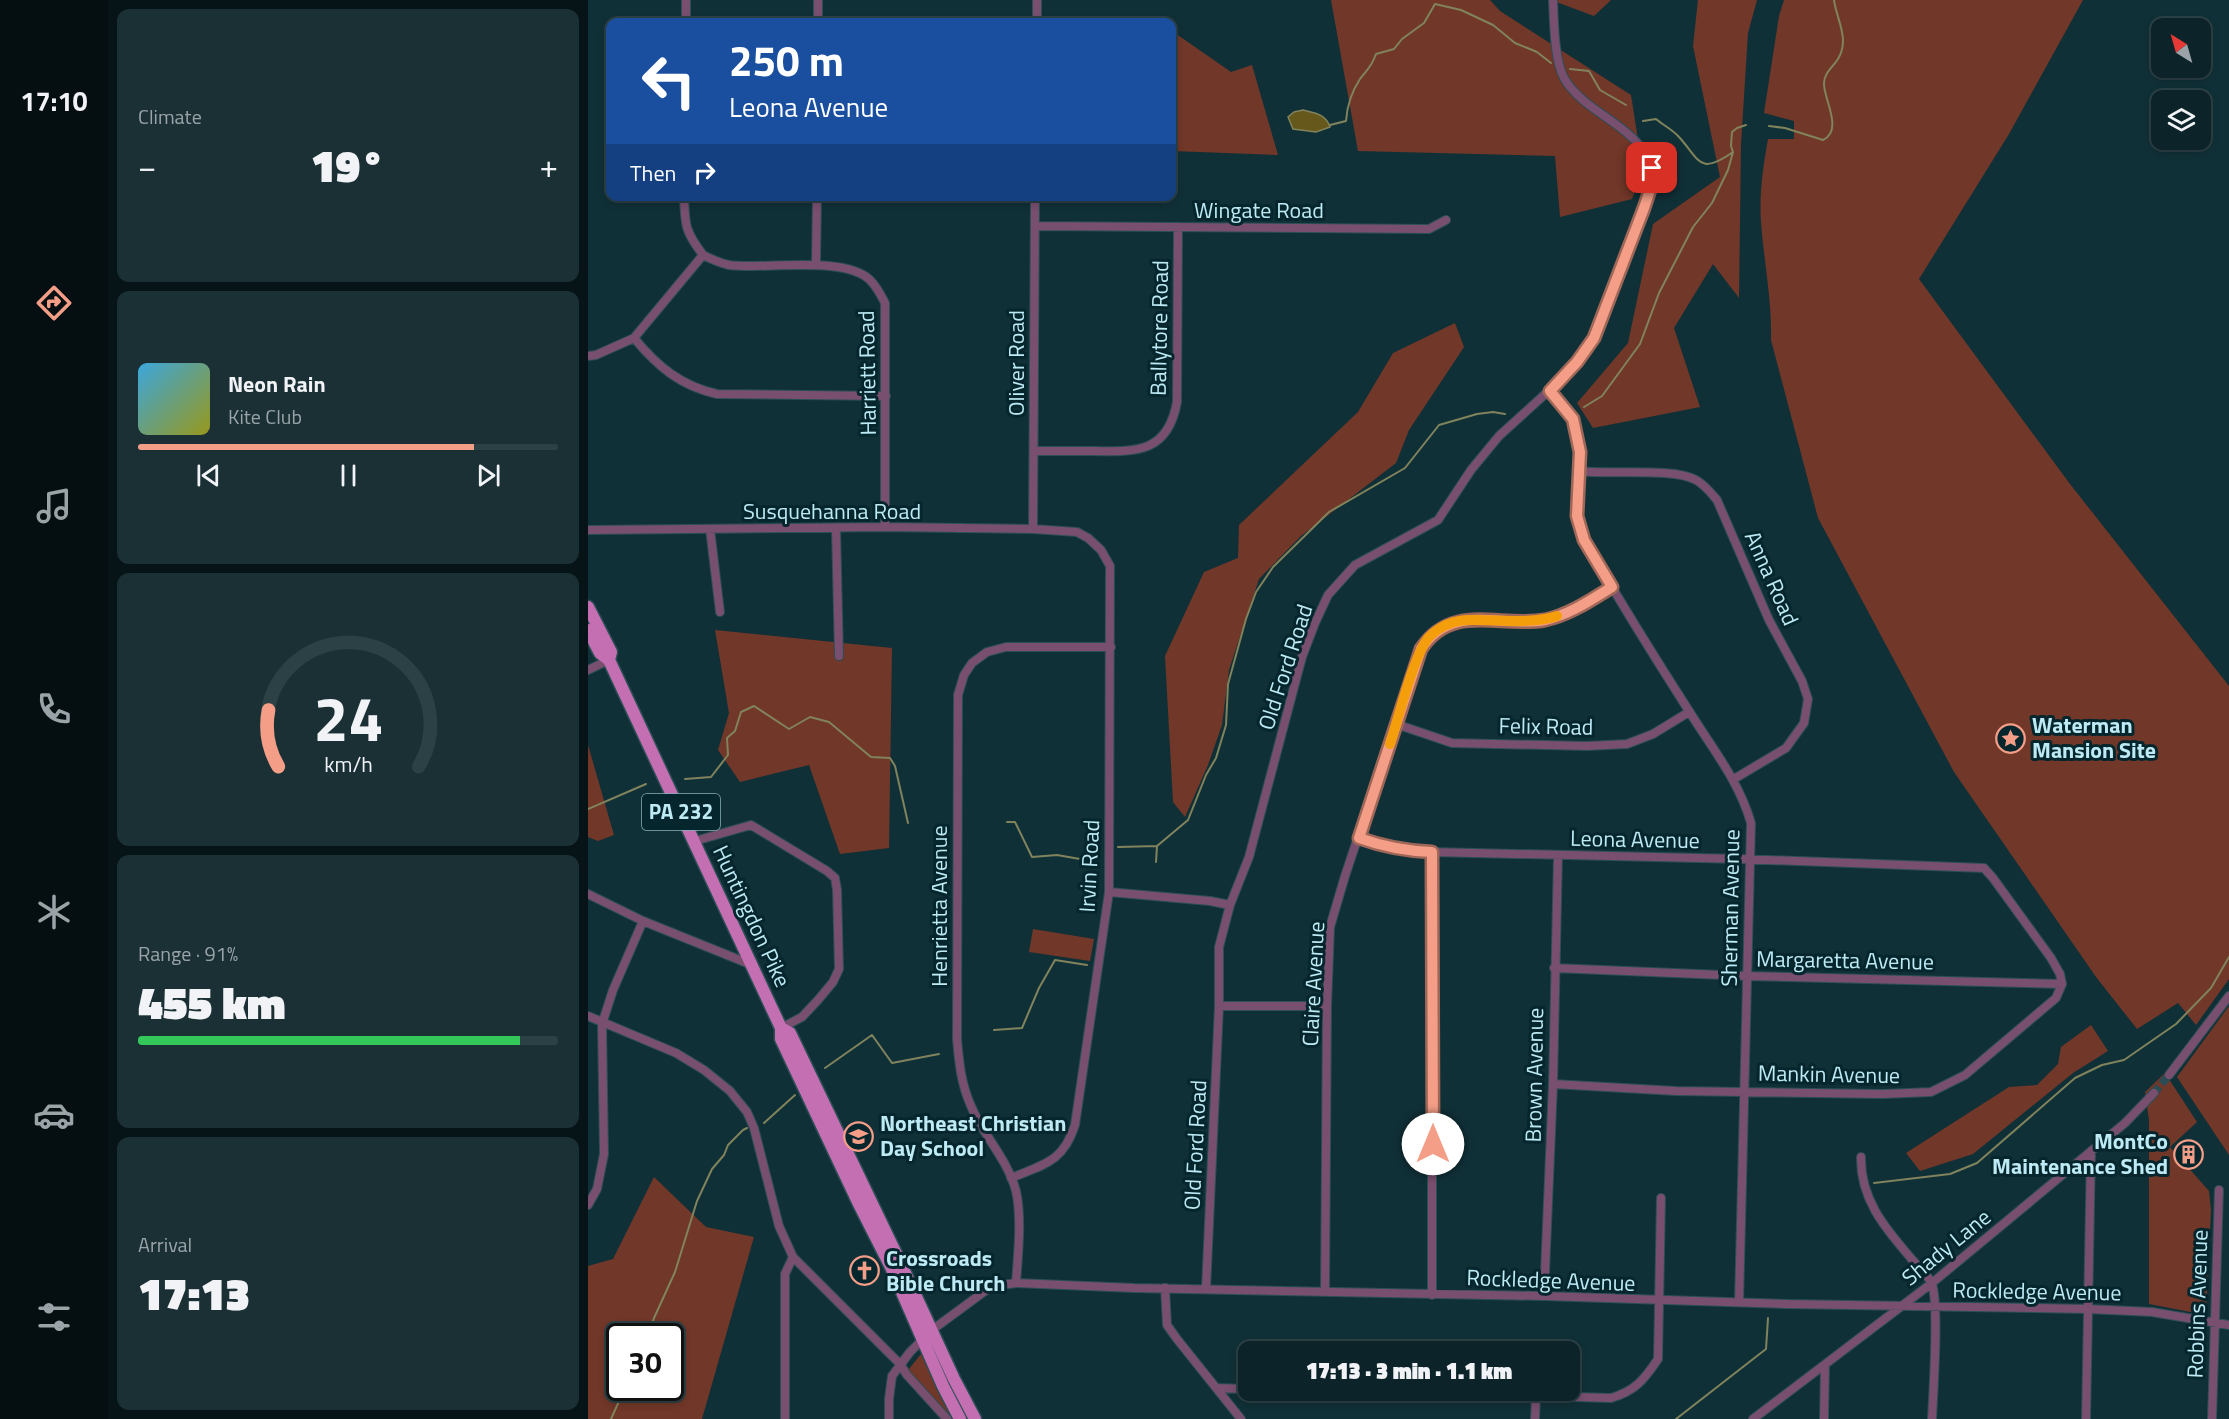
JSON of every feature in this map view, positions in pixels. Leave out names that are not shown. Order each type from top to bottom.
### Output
[{"type":"main road","name":"Huntingdon Pike","points":[[588,607],[611,652],[609,660]]},
{"type":"main road","name":"Huntingdon Pike","points":[[588,630],[600,653],[609,660],[781,1028],[781,1040],[928,1334],[975,1419]]},
{"type":"main road","name":"Huntingdon Pike","points":[[928,1334],[943,1386],[960,1419]]},
{"type":"street","points":[[686,0],[686,18]]},
{"type":"street","points":[[818,0],[818,18]]},
{"type":"street","points":[[1037,0],[1037,18]]},
{"type":"street","name":"Old Ford Road","points":[[1206,1289],[1220,1006],[1220,947],[1230,905],[1249,857],[1302,657],[1328,594],[1355,565],[1438,520],[1471,470],[1499,436],[1550,391],[1570,370],[1594,338],[1652,184],[1652,168],[1633,137],[1594,108],[1565,80],[1561,71],[1554,33],[1553,0]]},
{"type":"street","points":[[588,356],[597,355],[634,338],[703,255],[689,236],[684,201]]},
{"type":"street","points":[[816,201],[816,264]]},
{"type":"street","name":"Oliver Road","points":[[1033,529],[1035,201]]},
{"type":"street","name":"Wingate Road","points":[[1035,226],[1429,229],[1446,219]]},
{"type":"street","name":"Ballytore Road","points":[[1034,451],[1132,452],[1153,444],[1166,432],[1174,418],[1177,402],[1178,227]]},
{"type":"street","name":"Harriett Road","points":[[703,255],[729,265],[757,267],[816,264],[848,270],[868,278],[885,303],[885,527]]},
{"type":"street","points":[[634,338],[677,380],[697,390],[717,394],[886,396]]},
{"type":"street","name":"Sherman Avenue","points":[[1550,391],[1573,419],[1580,452],[1577,516],[1584,540],[1689,712],[1734,779],[1745,803],[1750,823],[1751,860],[1746,976],[1739,1302]]},
{"type":"street","name":"Anna Road","points":[[1578,471],[1677,474],[1695,479],[1706,487],[1717,500],[1767,617],[1803,681],[1808,699],[1804,723],[1794,740],[1786,748],[1734,779]]},
{"type":"street","name":"Susquehanna Road","points":[[588,530],[885,527],[1033,529],[1077,532]]},
{"type":"street","points":[[836,529],[839,657]]},
{"type":"street","points":[[710,530],[720,612]]},
{"type":"street","name":"Irvin Road","points":[[1011,1178],[1048,1162],[1061,1153],[1076,1125],[1109,892],[1110,566],[1101,550],[1077,532]]},
{"type":"street","name":"Claire Avenue","points":[[1325,1292],[1327,1006],[1330,927],[1421,649],[1428,638],[1444,626],[1464,620],[1527,622],[1545,620],[1574,609],[1612,587]]},
{"type":"street","name":"Henrietta Avenue","points":[[1016,1283],[1018,1214],[1016,1192],[1011,1178],[971,1107],[960,1076],[957,1039],[958,695],[964,675],[972,663],[987,652],[1006,647],[1111,647]]},
{"type":"street","points":[[588,670],[609,660]]},
{"type":"street","name":"Felix Road","points":[[1396,724],[1452,742],[1587,746],[1627,744],[1653,734],[1689,712]]},
{"type":"street","points":[[694,841],[752,825],[835,878],[839,969],[833,982],[802,1017],[781,1028]]},
{"type":"street","name":"Leona Avenue","points":[[1359,838],[1401,850],[1432,852],[1984,868],[2051,958],[2060,974],[2062,984]]},
{"type":"street","points":[[1432,852],[1432,1295]]},
{"type":"street","name":"Brown Avenue","points":[[1544,1296],[1553,1084],[1558,855]]},
{"type":"street","points":[[1109,892],[1210,901],[1230,905]]},
{"type":"street","points":[[588,894],[643,921],[752,965]]},
{"type":"street","points":[[588,1205],[597,1189],[604,1154],[602,1024],[643,921]]},
{"type":"street","name":"Margaretta Avenue","points":[[1554,968],[1746,976],[2062,984]]},
{"type":"street","name":"Mankin Avenue","points":[[1553,1084],[1676,1090],[1883,1094],[1931,1092],[1974,1068],[2056,998],[2062,984]]},
{"type":"street","points":[[2169,1075],[2229,996]]},
{"type":"street","points":[[1220,1006],[1327,1006]]},
{"type":"street","points":[[588,1016],[602,1024],[676,1053],[704,1070],[730,1091],[747,1112],[754,1128],[779,1226],[793,1257],[900,1364],[907,1375],[947,1419]]},
{"type":"street","name":"Shady Lane","points":[[1753,1419],[1932,1282],[2125,1123],[2154,1093]]},
{"type":"street","points":[[2086,1419],[2091,1151]]},
{"type":"street","points":[[1861,1157],[1861,1173],[1865,1191],[1884,1227],[1932,1282],[1935,1306],[1932,1419]]},
{"type":"street","name":"Robbins Avenue","points":[[2212,1419],[2219,1190]]},
{"type":"street","points":[[1580,1397],[1611,1398],[1626,1393],[1645,1379],[1658,1359],[1661,1198]]},
{"type":"street","points":[[785,1419],[785,1274],[793,1257]]},
{"type":"street","name":"Rockledge Avenue","points":[[900,1364],[928,1334],[985,1291],[995,1286],[1016,1283],[1660,1301],[2088,1309],[2152,1312],[2229,1325]]},
{"type":"street","points":[[1165,1288],[1167,1325],[1241,1419]]},
{"type":"street","points":[[889,1419],[892,1376],[900,1364]]},
{"type":"street","points":[[1824,1419],[1825,1365]]},
{"type":"street","points":[[1216,1388],[1238,1389]]},
{"type":"street","points":[[1535,1419],[1536,1401]]},
{"type":"shaded area","points":[[1331,0],[1490,0],[1500,11],[1631,95],[1643,172],[1632,199],[1560,217],[1555,156],[1358,151]]},
{"type":"shaded area","points":[[1551,0],[1611,0],[1594,16]]},
{"type":"shaded area","points":[[1698,0],[1757,0],[1748,33],[1741,144],[1739,298],[1713,264],[1674,328],[1700,407],[1593,428],[1577,403],[1628,343],[1653,224],[1720,177],[1693,46]]},
{"type":"shaded area","points":[[1784,0],[2083,0],[2009,134],[1919,279],[2070,484],[2229,686],[2229,979],[2196,1025],[2178,1003],[2137,1029],[2096,977],[1954,772],[1818,518],[1771,340],[1761,223],[1762,181],[1768,139],[1794,139],[1794,121],[1764,113],[1779,16]]},
{"type":"shaded area","points":[[1176,34],[1231,72],[1252,65],[1278,155],[1176,151]]},
{"type":"shaded area","points":[[1303,110],[1323,117],[1330,127],[1316,132],[1293,129],[1288,117],[1294,112]]},
{"type":"shaded area","points":[[1455,323],[1464,347],[1409,430],[1396,463],[1301,536],[1259,579],[1229,670],[1222,725],[1208,765],[1185,817],[1173,802],[1165,656],[1204,572],[1238,558],[1239,525],[1358,412],[1393,353]]},
{"type":"shaded area","points":[[715,630],[892,648],[889,848],[840,854],[809,765],[740,782],[718,750],[729,713]]},
{"type":"shaded area","points":[[588,745],[614,835],[598,841],[588,837]]},
{"type":"shaded area","points":[[1033,929],[1094,939],[1090,961],[1029,952]]},
{"type":"shaded area","points":[[2229,1006],[2229,1155],[2177,1077]]},
{"type":"shaded area","points":[[2091,1025],[2108,1051],[2073,1073],[1973,1154],[1920,1171],[1906,1153],[2009,1087],[2037,1085],[2058,1064],[2061,1047]]},
{"type":"shaded area","points":[[2165,1073],[2197,1122],[2170,1147],[2209,1191],[2211,1210],[2206,1315],[2149,1304],[2149,1120],[2145,1092]]},
{"type":"shaded area","points":[[654,1177],[706,1227],[754,1237],[702,1419],[588,1419],[588,1266],[613,1259]]},
{"type":"shaded area","points":[[921,1354],[953,1419],[908,1370]]},
{"type":"waterway","points":[[1769,126],[1785,128],[1823,140],[1829,135],[1832,122],[1824,79],[1838,59],[1843,44],[1842,30],[1834,0]]},
{"type":"waterway","points":[[1330,125],[1346,121],[1355,89],[1376,54],[1394,49],[1402,39],[1424,23],[1435,4],[1461,10],[1493,25],[1515,43],[1537,52],[1551,63]]},
{"type":"waterway","points":[[1570,69],[1589,71],[1600,90],[1626,105]]},
{"type":"waterway","points":[[1643,121],[1656,119],[1677,134],[1701,162],[1713,163],[1733,152]]},
{"type":"waterway","points":[[1733,152],[1732,132],[1746,125]]},
{"type":"waterway","points":[[1584,407],[1602,396],[1640,344],[1659,293],[1693,227],[1712,203],[1728,170],[1733,152]]},
{"type":"waterway","points":[[1118,847],[1157,846],[1188,820],[1206,775],[1216,758],[1226,725],[1228,684],[1246,619],[1256,592],[1273,567],[1329,512],[1405,468],[1439,425],[1477,414],[1493,412],[1505,414]]},
{"type":"waterway","points":[[685,779],[711,777],[728,755],[727,738],[735,731],[741,712],[754,706],[789,729],[810,717],[829,722],[871,757],[890,758],[895,766],[908,823]]},
{"type":"waterway","points":[[588,809],[646,784]]},
{"type":"waterway","points":[[1007,822],[1015,822],[1032,857],[1057,855],[1080,859],[1097,858]]},
{"type":"waterway","points":[[1156,862],[1157,846]]},
{"type":"waterway","points":[[1874,1183],[1950,1174],[1977,1163],[2075,1078],[2102,1065],[2124,1060],[2176,1024],[2211,988],[2229,957]]},
{"type":"waterway","points":[[994,1030],[1022,1028],[1039,988],[1055,960],[1087,965]]},
{"type":"waterway","points":[[825,1068],[872,1035],[892,1063],[939,1054]]},
{"type":"waterway","points":[[764,1123],[795,1095]]},
{"type":"waterway","points":[[652,1323],[675,1272],[697,1201],[712,1169],[724,1155],[728,1145],[747,1128]]},
{"type":"waterway","points":[[1676,1419],[1766,1349],[1768,1318]]},
{"type":"waterway","points":[[611,1419],[619,1401]]},
{"type":"tunnel","points":[[2154,1093],[2169,1075]]},
{"type":"slow traffic","points":[[1390,744],[1421,649],[1434,633],[1444,626],[1464,620],[1527,622],[1557,616]]},
{"type":"place","name":"Waterman Mansion Site","points":[[2011,738]]},
{"type":"place","name":"Northeast Christian Day School","points":[[859,1136]]},
{"type":"place","name":"MontCo Maintenance Shed","points":[[2189,1154]]},
{"type":"place","name":"Crossroads Bible Church","points":[[865,1271]]},
{"type":"route","points":[[1433,1144],[1432,852],[1401,850],[1359,838],[1421,649],[1428,638],[1444,626],[1464,620],[1527,622],[1546,620],[1562,615],[1612,587],[1584,540],[1577,516],[1580,452],[1573,419],[1550,391],[1577,362],[1594,338],[1644,208],[1652,184],[1652,168]]}]
